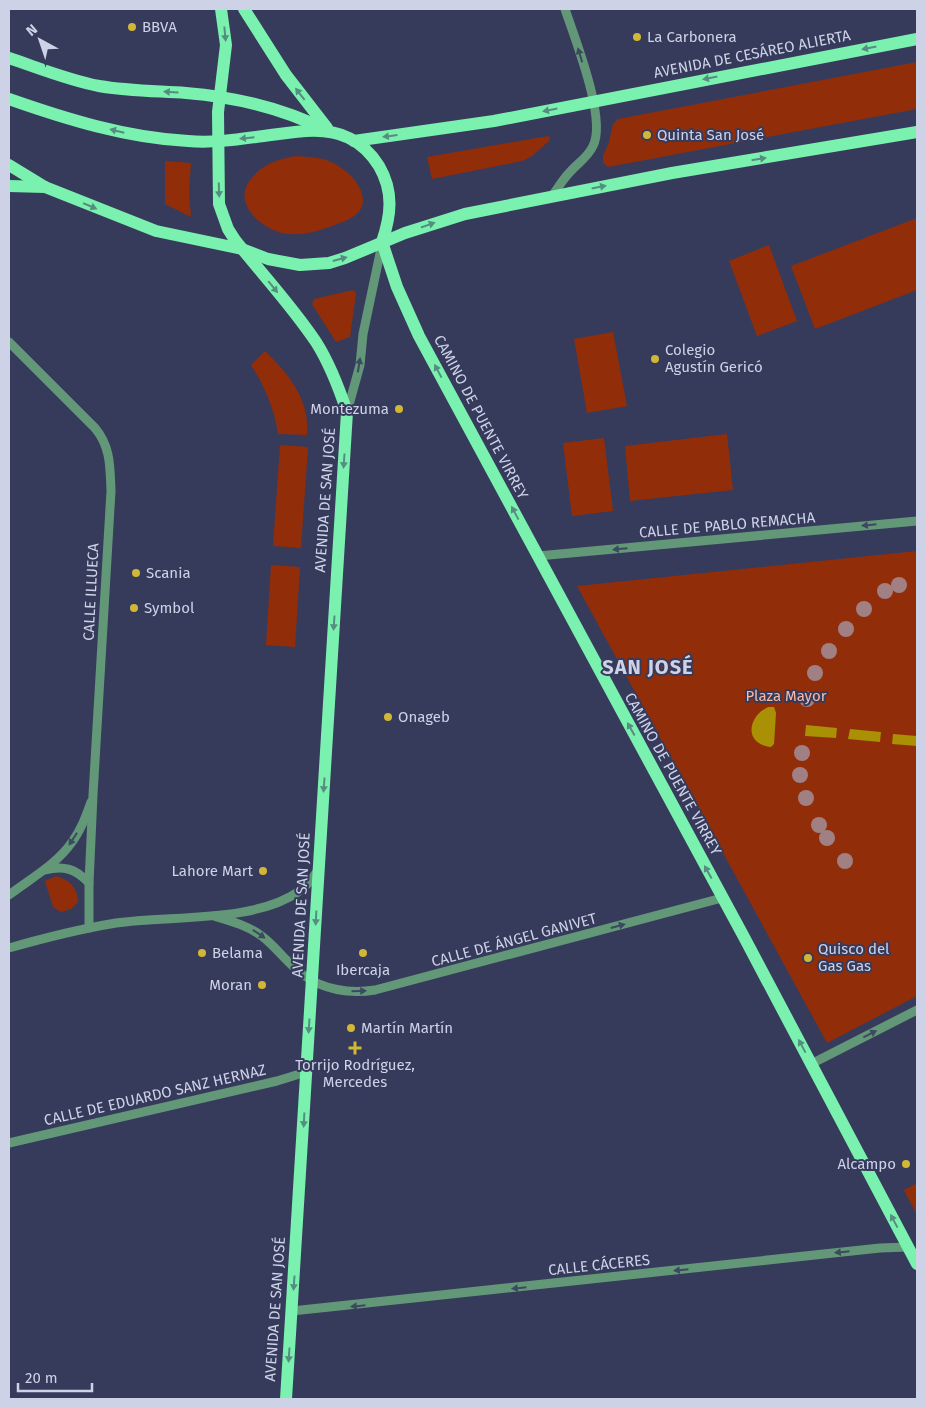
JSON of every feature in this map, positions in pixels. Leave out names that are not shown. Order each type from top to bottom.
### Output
[{"type":"main road","name":"AVENIDA DE SAN JOSÉ","points":[[221,9],[226,44],[219,96],[219,204],[228,229],[301,321],[316,343],[333,373],[347,412],[286,1399]]},
{"type":"main road","points":[[244,9],[288,78],[331,132]]},
{"type":"main road","name":"AVENIDA DE CESÁREO ALIERTA","points":[[9,58],[66,78],[101,86],[219,96],[294,115],[354,141],[475,124],[917,39]]},
{"type":"main road","name":"AVENIDA DE CESÁREO ALIERTA","points":[[9,99],[64,117],[131,134],[190,142],[218,141],[286,133],[331,132]]},
{"type":"main road","points":[[9,165],[45,187],[156,231],[242,249],[268,259],[300,265],[345,258],[382,242],[450,218],[552,196],[672,173],[917,132]]},
{"type":"main road","name":"AVENIDA DE SAN JOSÉ","points":[[354,141],[374,159],[386,180],[391,204],[388,224],[382,242]]},
{"type":"main road","points":[[9,186],[45,187]]},
{"type":"main road","name":"CAMINO DE PUENTE VIRREY","points":[[382,242],[397,287],[419,336],[812,1064],[917,1264]]},
{"type":"street","points":[[552,196],[571,171],[585,159],[594,144],[598,130],[594,101],[565,9]]},
{"type":"street","name":"AVENIDA DE SAN JOSÉ","points":[[347,412],[360,365],[362,334],[382,242]]},
{"type":"street","name":"CALLE ILLUECA","points":[[9,342],[95,428],[102,437],[110,457],[111,491],[89,883],[89,928]]},
{"type":"street","name":"CALLE DE PABLO REMACHA","points":[[538,556],[917,520]]},
{"type":"street","points":[[9,896],[61,855],[72,842],[84,821],[94,795]]},
{"type":"street","points":[[42,871],[55,868],[67,869],[80,874],[89,883]]},
{"type":"street","points":[[9,948],[89,928],[118,923],[214,916],[257,908],[280,902],[300,892],[319,869]]},
{"type":"street","name":"CALLE DE ÁNGEL GANIVET","points":[[312,981],[342,991],[376,990],[722,898]]},
{"type":"street","points":[[214,916],[254,931],[265,938],[302,975],[312,981]]},
{"type":"street","points":[[812,1064],[917,1010]]},
{"type":"street","name":"CALLE DE EDUARDO SANZ HERNAZ","points":[[9,1143],[268,1083],[306,1072]]},
{"type":"street","name":"CALLE CÁCERES","points":[[292,1312],[880,1248],[908,1247]]},
{"type":"green space","points":[[917,62],[917,109],[608,167],[603,163],[603,156],[609,142],[613,124],[618,119]]},
{"type":"green space","points":[[548,136],[550,138],[549,141],[532,156],[522,161],[432,179],[427,157]]},
{"type":"green space","points":[[296,156],[323,159],[343,169],[355,180],[359,187],[363,201],[361,209],[344,222],[321,230],[301,234],[279,232],[261,223],[248,208],[245,199],[245,189],[255,174],[265,166]]},
{"type":"green space","points":[[165,161],[191,163],[189,192],[191,217],[165,204]]},
{"type":"green space","points":[[917,218],[917,290],[815,329],[791,266]]},
{"type":"green space","points":[[769,245],[797,321],[757,336],[729,261]]},
{"type":"green space","points":[[353,290],[356,293],[350,337],[336,342],[312,304],[314,299]]},
{"type":"green space","points":[[613,332],[627,406],[587,413],[574,339]]},
{"type":"green space","points":[[265,351],[290,378],[296,388],[305,410],[307,435],[278,434],[268,398],[261,381],[251,365]]},
{"type":"green space","points":[[727,434],[733,490],[630,501],[625,446]]},
{"type":"green space","points":[[604,438],[613,511],[572,516],[563,443]]},
{"type":"green space","points":[[280,445],[308,447],[301,548],[273,546]]},
{"type":"green space","name":"Plaza Mayor","points":[[917,551],[917,996],[827,1043],[577,586]]},
{"type":"green space","points":[[271,565],[300,567],[295,647],[266,645]]},
{"type":"green space","points":[[56,876],[72,885],[78,902],[71,909],[61,912],[53,907],[45,881]]},
{"type":"green space","points":[[917,1183],[917,1215],[904,1190]]},
{"type":"shaded area","points":[[768,707],[774,707],[776,713],[774,744],[771,747],[756,741],[752,730],[756,717]]},
{"type":"shaded area","points":[[806,725],[837,728],[836,738],[805,736]]},
{"type":"shaded area","points":[[850,729],[881,732],[880,742],[848,739]]},
{"type":"shaded area","points":[[893,734],[917,736],[917,746],[892,744]]},
{"type":"place","name":"BBVA","points":[[132,27]]},
{"type":"place","name":"La Carbonera","points":[[637,37]]},
{"type":"place","name":"Quinta San José","points":[[647,135]]},
{"type":"place","name":"Colegio Agustín Gericó","points":[[655,359]]},
{"type":"place","name":"Montezuma","points":[[399,409]]},
{"type":"place","name":"Scania","points":[[136,573]]},
{"type":"place","name":"Symbol","points":[[134,608]]},
{"type":"place","name":"Onageb","points":[[388,717]]},
{"type":"place","name":"Lahore Mart","points":[[263,871]]},
{"type":"place","name":"Belama","points":[[202,953]]},
{"type":"place","name":"Ibercaja","points":[[363,953]]},
{"type":"place","name":"Quisco del Gas Gas","points":[[808,958]]},
{"type":"place","name":"Moran","points":[[262,985]]},
{"type":"place","name":"Martín Martín","points":[[351,1028]]},
{"type":"place","name":"Torrijo Rodríguez, Mercedes","points":[[355,1048]]},
{"type":"place","name":"Alcampo","points":[[906,1164]]},
{"type":"district","name":"SAN JOSÉ","points":[[648,667]]}]
